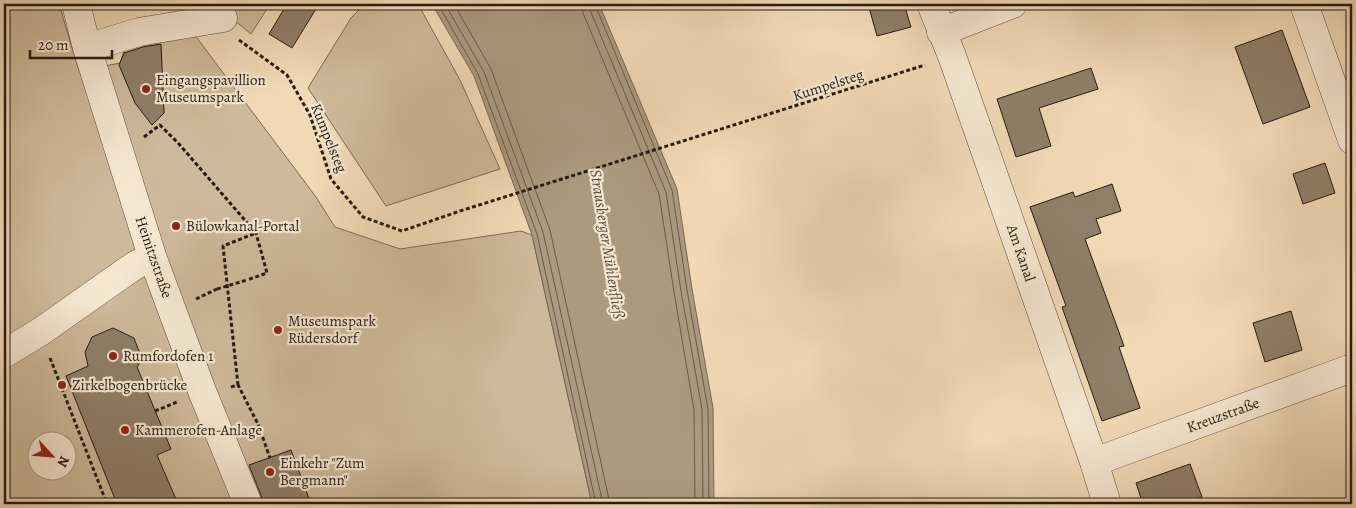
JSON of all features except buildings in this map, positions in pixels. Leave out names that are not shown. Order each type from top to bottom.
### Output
[{"type":"street","name":"Heinitzstraße","points":[[76,4],[87,48],[152,256],[202,391],[248,504]]},
{"type":"street","name":"Am Kanal","points":[[931,4],[947,44],[1094,462],[1107,504]]},
{"type":"street","points":[[947,44],[1012,4]]},
{"type":"street","points":[[1304,4],[1352,140]]},
{"type":"street","points":[[87,48],[139,32],[223,18]]},
{"type":"street","points":[[4,354],[40,332],[134,266],[152,256]]},
{"type":"street","name":"Kreuzstraße","points":[[1094,462],[1352,368]]},
{"type":"path","name":"Kumpelsteg","points":[[223,18],[237,38],[287,75],[310,115],[331,179],[363,218],[402,231],[460,211],[710,134],[947,44]]},
{"type":"path","points":[[160,126],[179,144],[256,233],[267,272],[217,289]]},
{"type":"path","points":[[256,233],[223,246],[238,385],[258,424],[270,458]]},
{"type":"path","points":[[40,332],[107,504]]},
{"type":"path","points":[[202,391],[238,385]]},
{"type":"shaded area","name":"Museumspark Rüdersdorf","points":[[4,4],[59,4],[79,71],[120,63],[127,42],[191,30],[316,197],[335,227],[400,249],[521,231],[532,235],[592,504],[4,504]]},
{"type":"shaded area","points":[[229,4],[270,4],[251,34],[229,16]]},
{"type":"shaded area","points":[[365,4],[418,4],[460,80],[500,169],[386,206],[308,88],[351,18]]},
{"type":"water","name":"Strausberger Mühlenfließ","points":[[432,4],[599,4],[677,189],[713,408],[714,504],[592,504],[532,235],[474,76]]},
{"type":"place","name":"Eingangspavillion Museumspark","points":[[146,89]]},
{"type":"place","name":"Bülowkanal-Portal","points":[[176,226]]},
{"type":"place","name":"Museumspark Rüdersdorf","points":[[278,330]]},
{"type":"place","name":"Rumfordofen 1","points":[[113,356]]},
{"type":"place","name":"Zirkelbogenbrücke","points":[[62,385]]},
{"type":"place","name":"Kammerofen-Anlage","points":[[125,430]]},
{"type":"place","name":"Einkehr \"Zum Bergmann\"","points":[[270,472]]}]
